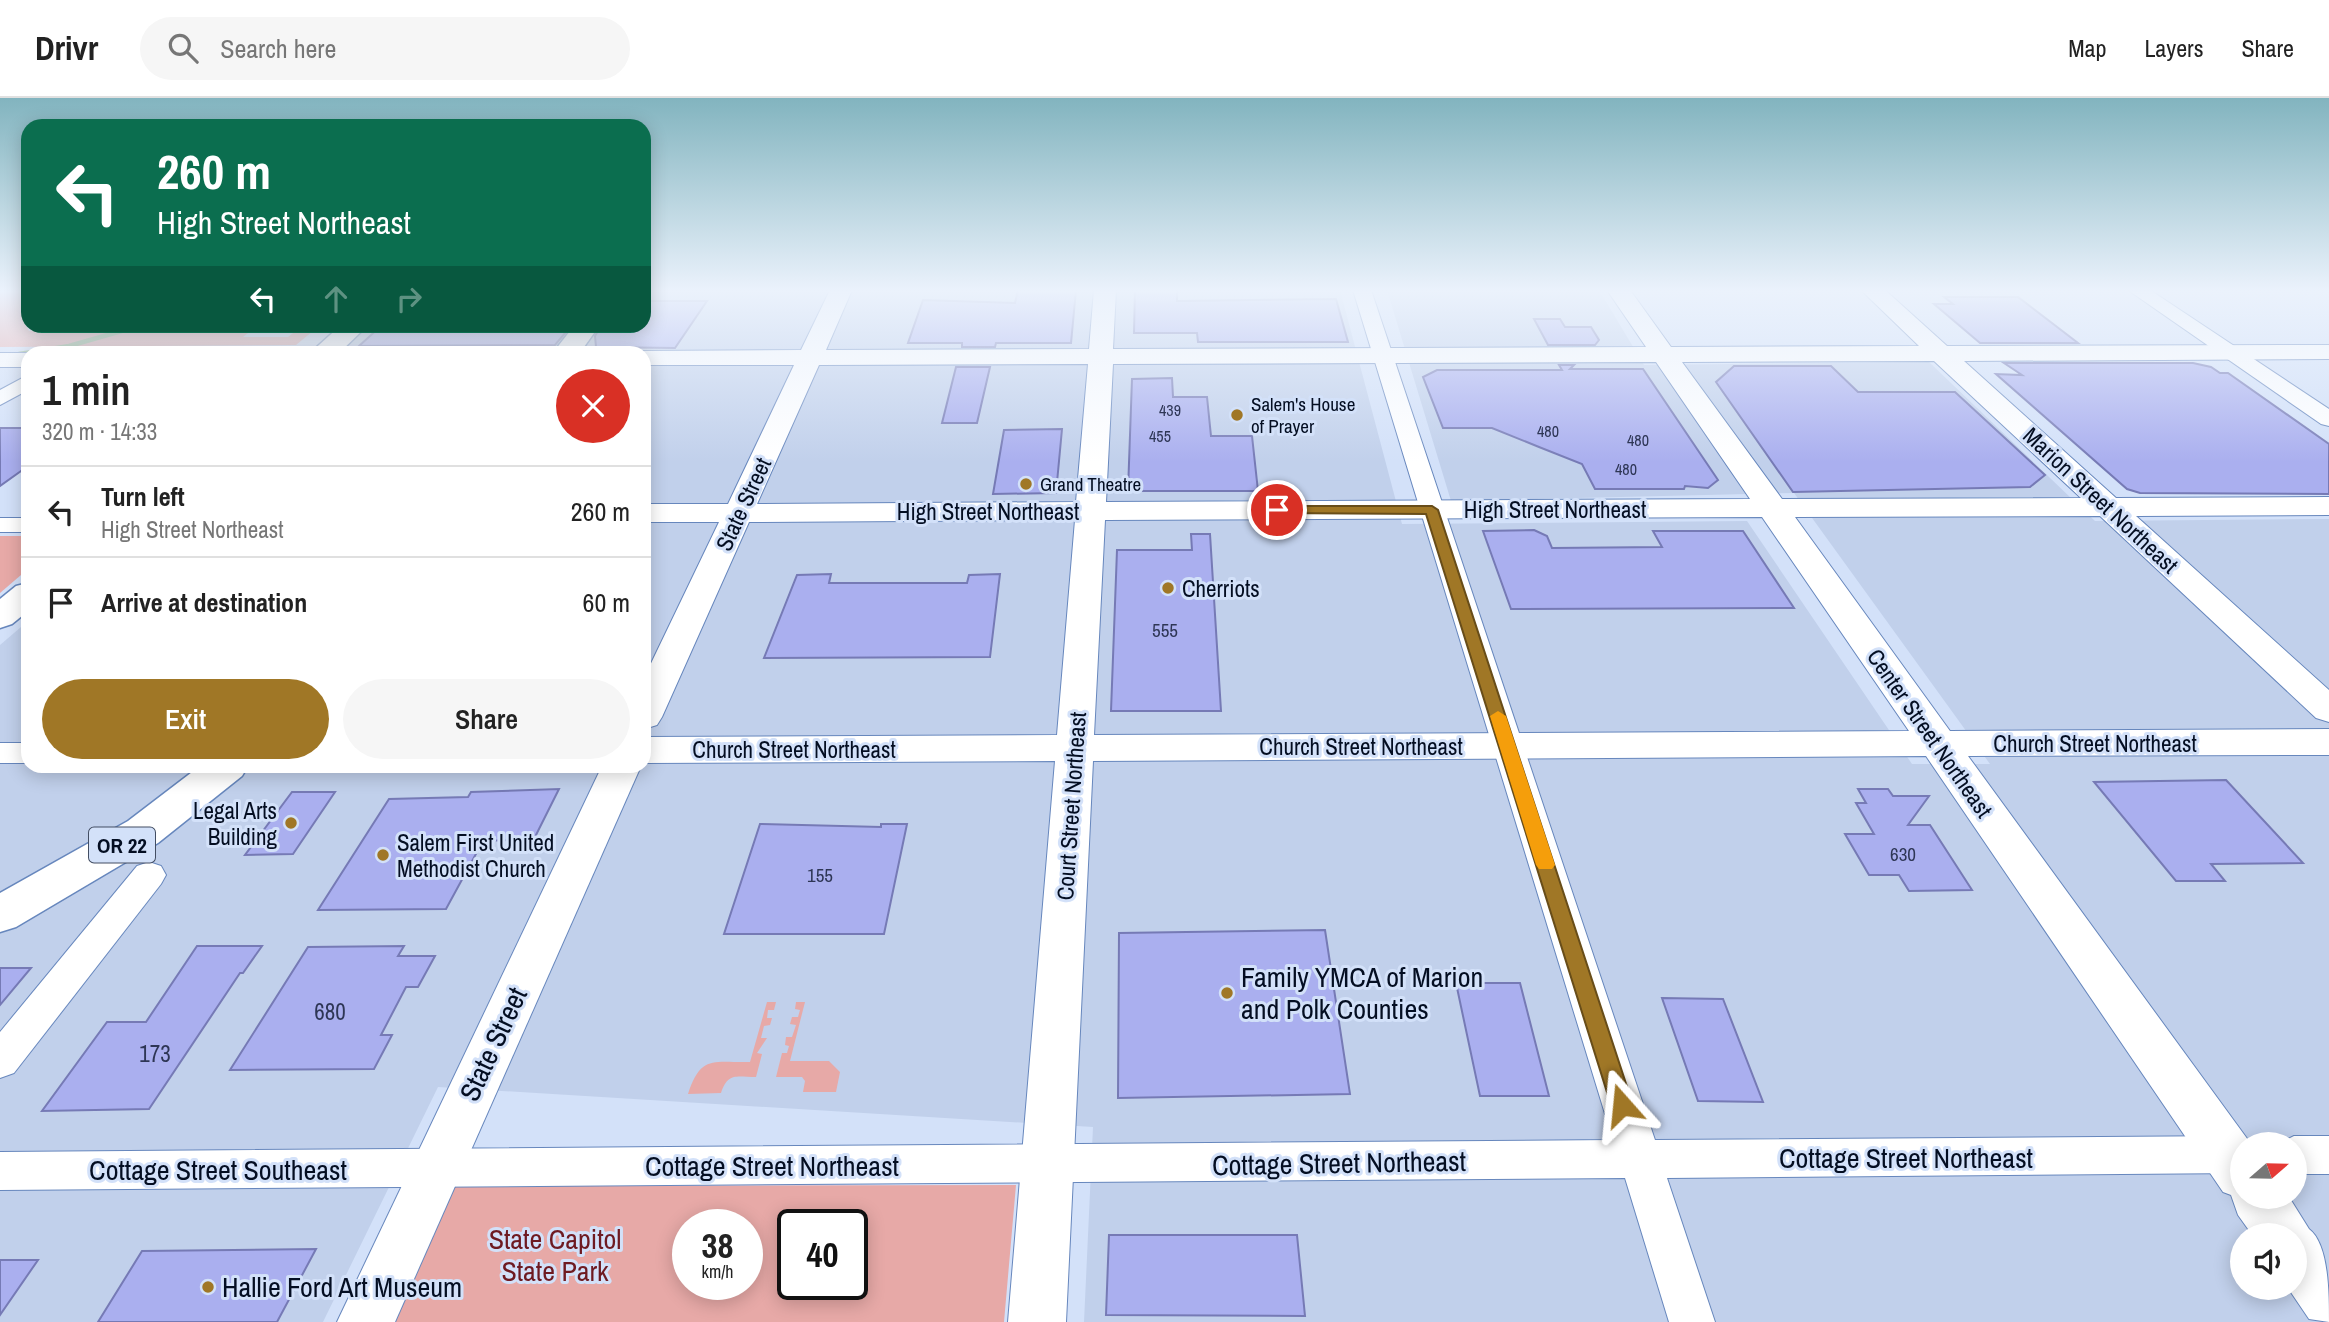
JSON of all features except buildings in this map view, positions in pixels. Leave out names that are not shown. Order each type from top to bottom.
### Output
[{"type":"highway","points":[[0,617],[21,599]]},
{"type":"highway","name":"OR 22","points":[[0,915],[143,832],[219,773]]},
{"type":"main road","name":"State Street","points":[[651,702],[815,347]]},
{"type":"main road","name":"Court Street Northeast","points":[[1037,1322],[1101,347]]},
{"type":"main road","name":"Center Street Northeast","points":[[1658,347],[2230,1154]]},
{"type":"main road","name":"Marion Street Northeast","points":[[1934,347],[2329,710]]},
{"type":"main road","points":[[651,358],[2329,352]]},
{"type":"main road","points":[[0,360],[21,360]]},
{"type":"main road","points":[[1054,511],[1093,477]]},
{"type":"main road","name":"High Street Northeast","points":[[651,513],[2329,506]]},
{"type":"main road","name":"Church Street Northeast","points":[[651,750],[2329,742]]},
{"type":"main road","name":"State Street","points":[[366,1322],[619,773]]},
{"type":"main road","points":[[2307,1267],[2329,1298]]},
{"type":"street","points":[[1380,347],[1692,1322]]},
{"type":"street","points":[[2221,347],[2329,419]]},
{"type":"street","points":[[0,399],[21,386]]},
{"type":"street","points":[[0,509],[21,509]]},
{"type":"street","points":[[0,525],[21,525]]},
{"type":"street","points":[[0,753],[21,753]]},
{"type":"street","points":[[0,1061],[149,875]]},
{"type":"street","points":[[2307,1155],[2329,1155]]},
{"type":"street","name":"Cottage Street Northeast","points":[[436,1169],[1640,1160],[2230,1171]]},
{"type":"street","name":"Cottage Street Southeast","points":[[0,1171],[436,1169]]},
{"type":"shaded area","points":[[651,347],[1355,347],[1402,524],[1747,521],[1912,764],[1990,764],[1794,493],[1451,501],[1404,347],[1633,347],[1644,365],[1929,362],[2095,521],[2329,519],[2329,1322],[1084,1322],[1093,1127],[438,1087],[323,1322],[0,1322],[0,645],[21,627],[21,773],[651,773]]},
{"type":"green space","points":[[0,536],[21,536],[21,575],[0,593]]},
{"type":"green space","points":[[767,1002],[776,1002],[774,1010],[768,1010],[767,1018],[772,1018],[770,1025],[764,1026],[761,1038],[767,1038],[757,1053],[762,1054],[756,1077],[734,1077],[727,1082],[721,1093],[688,1094],[698,1072],[710,1063],[750,1062]]},
{"type":"green space","points":[[796,1002],[805,1002],[790,1061],[829,1061],[840,1072],[836,1092],[803,1092],[805,1081],[802,1077],[776,1077],[782,1053],[787,1053],[789,1046],[785,1045],[786,1037],[792,1037],[796,1025],[790,1024],[792,1017],[798,1017],[800,1010],[795,1009]]},
{"type":"green space","name":"State Capitol State Park","points":[[1016,1185],[1004,1322],[391,1322],[452,1186]]},
{"type":"slow traffic","points":[[1498,716],[1545,865]]},
{"type":"place","name":"Salem's House of Prayer","points":[[1237,415]]},
{"type":"place","name":"Grand Theatre","points":[[1026,484]]},
{"type":"place","name":"Cherriots","points":[[1168,588]]},
{"type":"place","name":"Legal Arts Building","points":[[291,823]]},
{"type":"place","name":"Salem First United Methodist Church","points":[[383,855]]},
{"type":"place","name":"Family YMCA of Marion and Polk Counties","points":[[1227,993]]},
{"type":"place","name":"Hallie Ford Art Museum","points":[[208,1287]]},
{"type":"route","points":[[1277,510],[1432,510],[1622,1105]]}]
